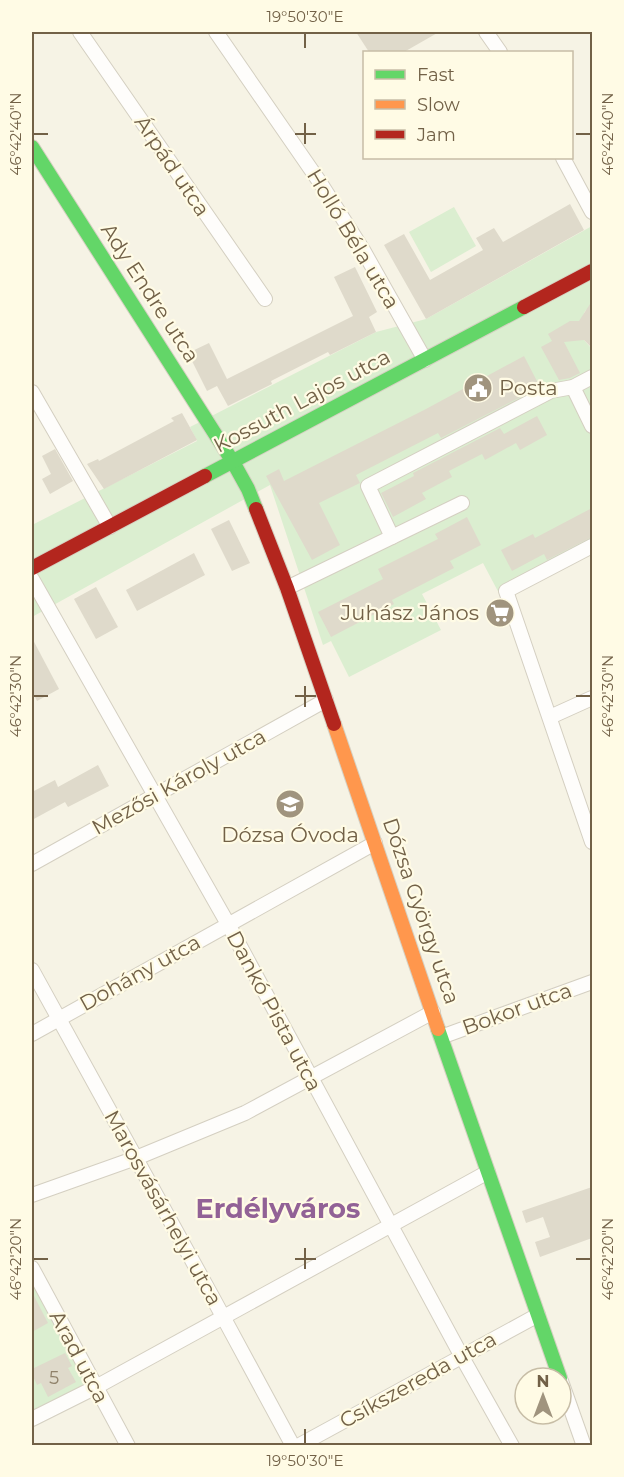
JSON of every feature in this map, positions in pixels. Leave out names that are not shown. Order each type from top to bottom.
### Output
[{"type":"street","name":"Árpád utca","points":[[80,32],[265,299]]},
{"type":"street","name":"Holló Béla utca","points":[[216,32],[319,181],[363,250],[425,360]]},
{"type":"street","points":[[486,32],[499,51]]},
{"type":"street","name":"Ady Endre utca","points":[[32,147],[233,462]]},
{"type":"street","points":[[564,159],[592,212]]},
{"type":"street","name":"Kossuth Lajos utca","points":[[32,568],[592,271]]},
{"type":"street","points":[[392,537],[368,486],[550,392],[573,387],[592,377]]},
{"type":"street","points":[[573,387],[592,426]]},
{"type":"street","points":[[32,392],[110,527]]},
{"type":"street","name":"Dózsa György utca","points":[[233,462],[248,489],[287,588],[556,1366]]},
{"type":"street","points":[[287,588],[462,503]]},
{"type":"street","points":[[592,546],[506,591],[592,842]]},
{"type":"street","name":"Dankó Pista utca","points":[[32,579],[228,924],[390,1226],[512,1446]]},
{"type":"street","points":[[550,717],[592,698]]},
{"type":"street","name":"Mezősi Károly utca","points":[[32,864],[326,700]]},
{"type":"street","name":"Dohány utca","points":[[32,1034],[375,843]]},
{"type":"street","name":"Marosvásárhelyi utca","points":[[32,970],[293,1446]]},
{"type":"street","name":"Bokor utca","points":[[441,1036],[592,981]]},
{"type":"street","points":[[32,1195],[136,1158],[245,1113],[433,1012]]},
{"type":"street","points":[[32,1419],[96,1387],[488,1172]]},
{"type":"street","name":"Arad utca","points":[[32,1268],[128,1446]]},
{"type":"street","name":"Csíkszereda utca","points":[[298,1446],[538,1315]]},
{"type":"street","name":"Dózsa György utca","points":[[573,1414],[584,1446]]},
{"type":"green space","points":[[454,207],[476,246],[431,272],[409,232]]},
{"type":"green space","points":[[592,226],[592,306],[585,311],[581,321],[584,340],[592,349],[592,549],[502,599],[483,563],[422,594],[441,630],[349,677],[331,641],[323,645],[270,485],[32,617],[32,521],[34,524],[197,441],[190,427],[376,332],[426,319]]},
{"type":"green space","points":[[32,1269],[95,1387],[32,1419]]},
{"type":"building","points":[[356,32],[439,32],[406,51],[368,51]]},
{"type":"building","points":[[570,204],[584,230],[426,319],[384,245],[404,234],[430,280],[483,250],[476,238],[494,228],[503,242]]},
{"type":"building","points":[[355,267],[377,312],[369,317],[376,332],[330,355],[328,352],[228,406],[217,386],[207,391],[188,353],[209,343],[227,379],[353,316],[334,277]]},
{"type":"building","points":[[592,301],[592,348],[584,340],[564,342],[580,373],[559,380],[541,347],[552,341],[548,334],[570,321],[579,321]]},
{"type":"building","points":[[524,356],[540,387],[441,438],[438,433],[356,475],[360,483],[319,503],[340,545],[312,560],[266,476],[279,469],[284,481]]},
{"type":"building","points":[[182,413],[197,440],[104,489],[87,464],[98,459],[99,461],[174,421],[171,418]]},
{"type":"building","points":[[537,416],[547,435],[520,450],[516,443],[485,460],[482,454],[449,471],[452,477],[422,493],[426,499],[393,517],[381,493],[414,476],[413,473],[500,428],[504,434]]},
{"type":"building","points":[[55,449],[73,481],[50,494],[42,479],[51,474],[42,456]]},
{"type":"building","points":[[592,508],[592,537],[547,560],[544,554],[512,571],[501,550],[533,534],[535,538]]},
{"type":"building","points":[[467,517],[481,545],[450,561],[454,568],[392,600],[394,604],[331,637],[318,612],[383,579],[378,569],[438,539],[435,534]]},
{"type":"building","points":[[229,520],[250,563],[232,571],[211,529]]},
{"type":"building","points":[[194,553],[205,575],[137,611],[126,590]]},
{"type":"building","points":[[96,587],[118,627],[96,639],[74,599]]},
{"type":"building","points":[[32,638],[59,689],[37,701],[32,691]]},
{"type":"building","points":[[98,765],[109,786],[68,807],[65,802],[32,820],[32,792],[55,780],[58,787]]},
{"type":"building","points":[[592,1187],[592,1238],[540,1257],[535,1242],[550,1237],[543,1217],[526,1223],[522,1211]]},
{"type":"building","points":[[32,1292],[48,1323],[32,1332]]},
{"type":"building","points":[[65,1353],[72,1366],[68,1368],[76,1382],[48,1397],[41,1383],[37,1385],[32,1369]]},
{"type":"traffic: fast","points":[[32,147],[233,462],[256,509]]},
{"type":"traffic: fast","points":[[205,476],[524,307]]},
{"type":"traffic: fast","points":[[438,1029],[556,1366]]},
{"type":"traffic: slow","points":[[334,724],[438,1029]]},
{"type":"traffic: jam","points":[[524,307],[592,271]]},
{"type":"traffic: jam","points":[[32,568],[205,476]]},
{"type":"traffic: jam","points":[[256,509],[287,588],[334,724]]},
{"type":"place","name":"Posta","points":[[478,388]]},
{"type":"place","name":"Juhász János","points":[[500,613]]},
{"type":"place","name":"Dózsa Óvoda","points":[[290,804]]},
{"type":"district","name":"Erdélyváros","points":[[278,1209]]}]
